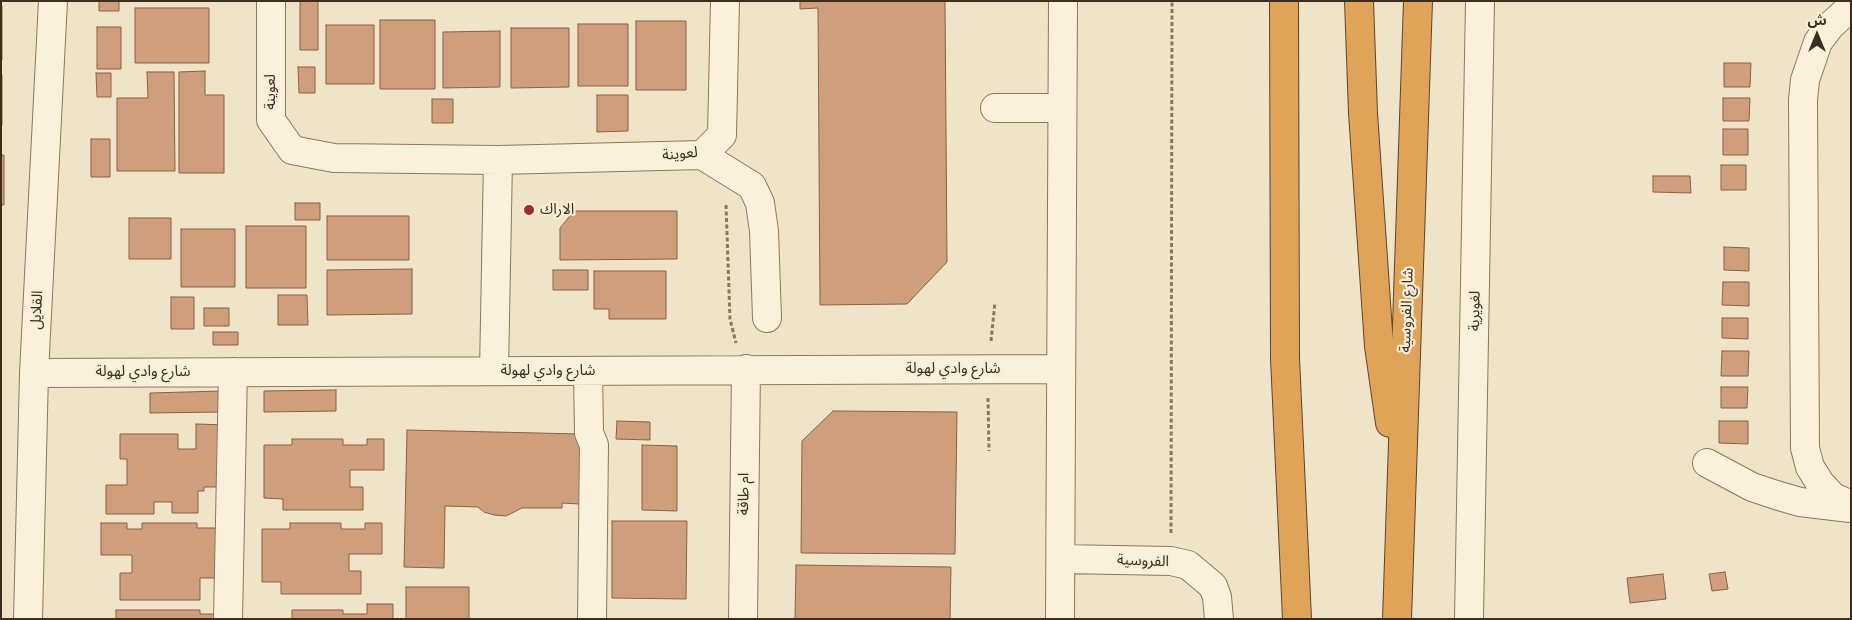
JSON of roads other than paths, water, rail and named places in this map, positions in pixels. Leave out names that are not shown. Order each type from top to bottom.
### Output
[{"type":"highway","points":[[1284,1],[1284,358],[1297,619]]},
{"type":"highway","points":[[1359,1],[1363,113],[1379,346],[1401,491]]},
{"type":"highway","name":"شارع الفروسية","points":[[1397,619],[1418,1]]},
{"type":"street","name":"القلايل","points":[[28,619],[34,373],[52,1]]},
{"type":"street","name":"لعوينة","points":[[272,1],[271,120],[292,150],[334,158],[498,160],[702,155],[722,135],[726,1]]},
{"type":"street","points":[[1060,619],[1063,1]]},
{"type":"street","name":"لغويرية","points":[[1472,615],[1480,1]]},
{"type":"street","points":[[1851,7],[1830,26],[1818,42],[1805,80],[1803,100],[1805,448],[1810,467],[1820,483],[1833,497],[1851,507]]},
{"type":"street","points":[[995,108],[1062,108]]},
{"type":"street","points":[[702,155],[752,186],[760,203],[764,231],[767,318]]},
{"type":"street","points":[[494,371],[498,160]]},
{"type":"street","name":"شارع وادي لهولة","points":[[34,373],[1062,368]]},
{"type":"street","name":"ام طاقة","points":[[743,619],[746,370]]},
{"type":"street","points":[[592,619],[594,445],[590,438],[597,371]]},
{"type":"street","points":[[228,619],[233,372]]},
{"type":"street","points":[[1708,463],[1752,487],[1776,495],[1817,505],[1851,507]]},
{"type":"street","name":"الفروسية","points":[[1061,559],[1179,563],[1202,575],[1213,586],[1217,597],[1219,619]]},
{"type":"place","name":"الاراك","points":[[529,210]]}]
